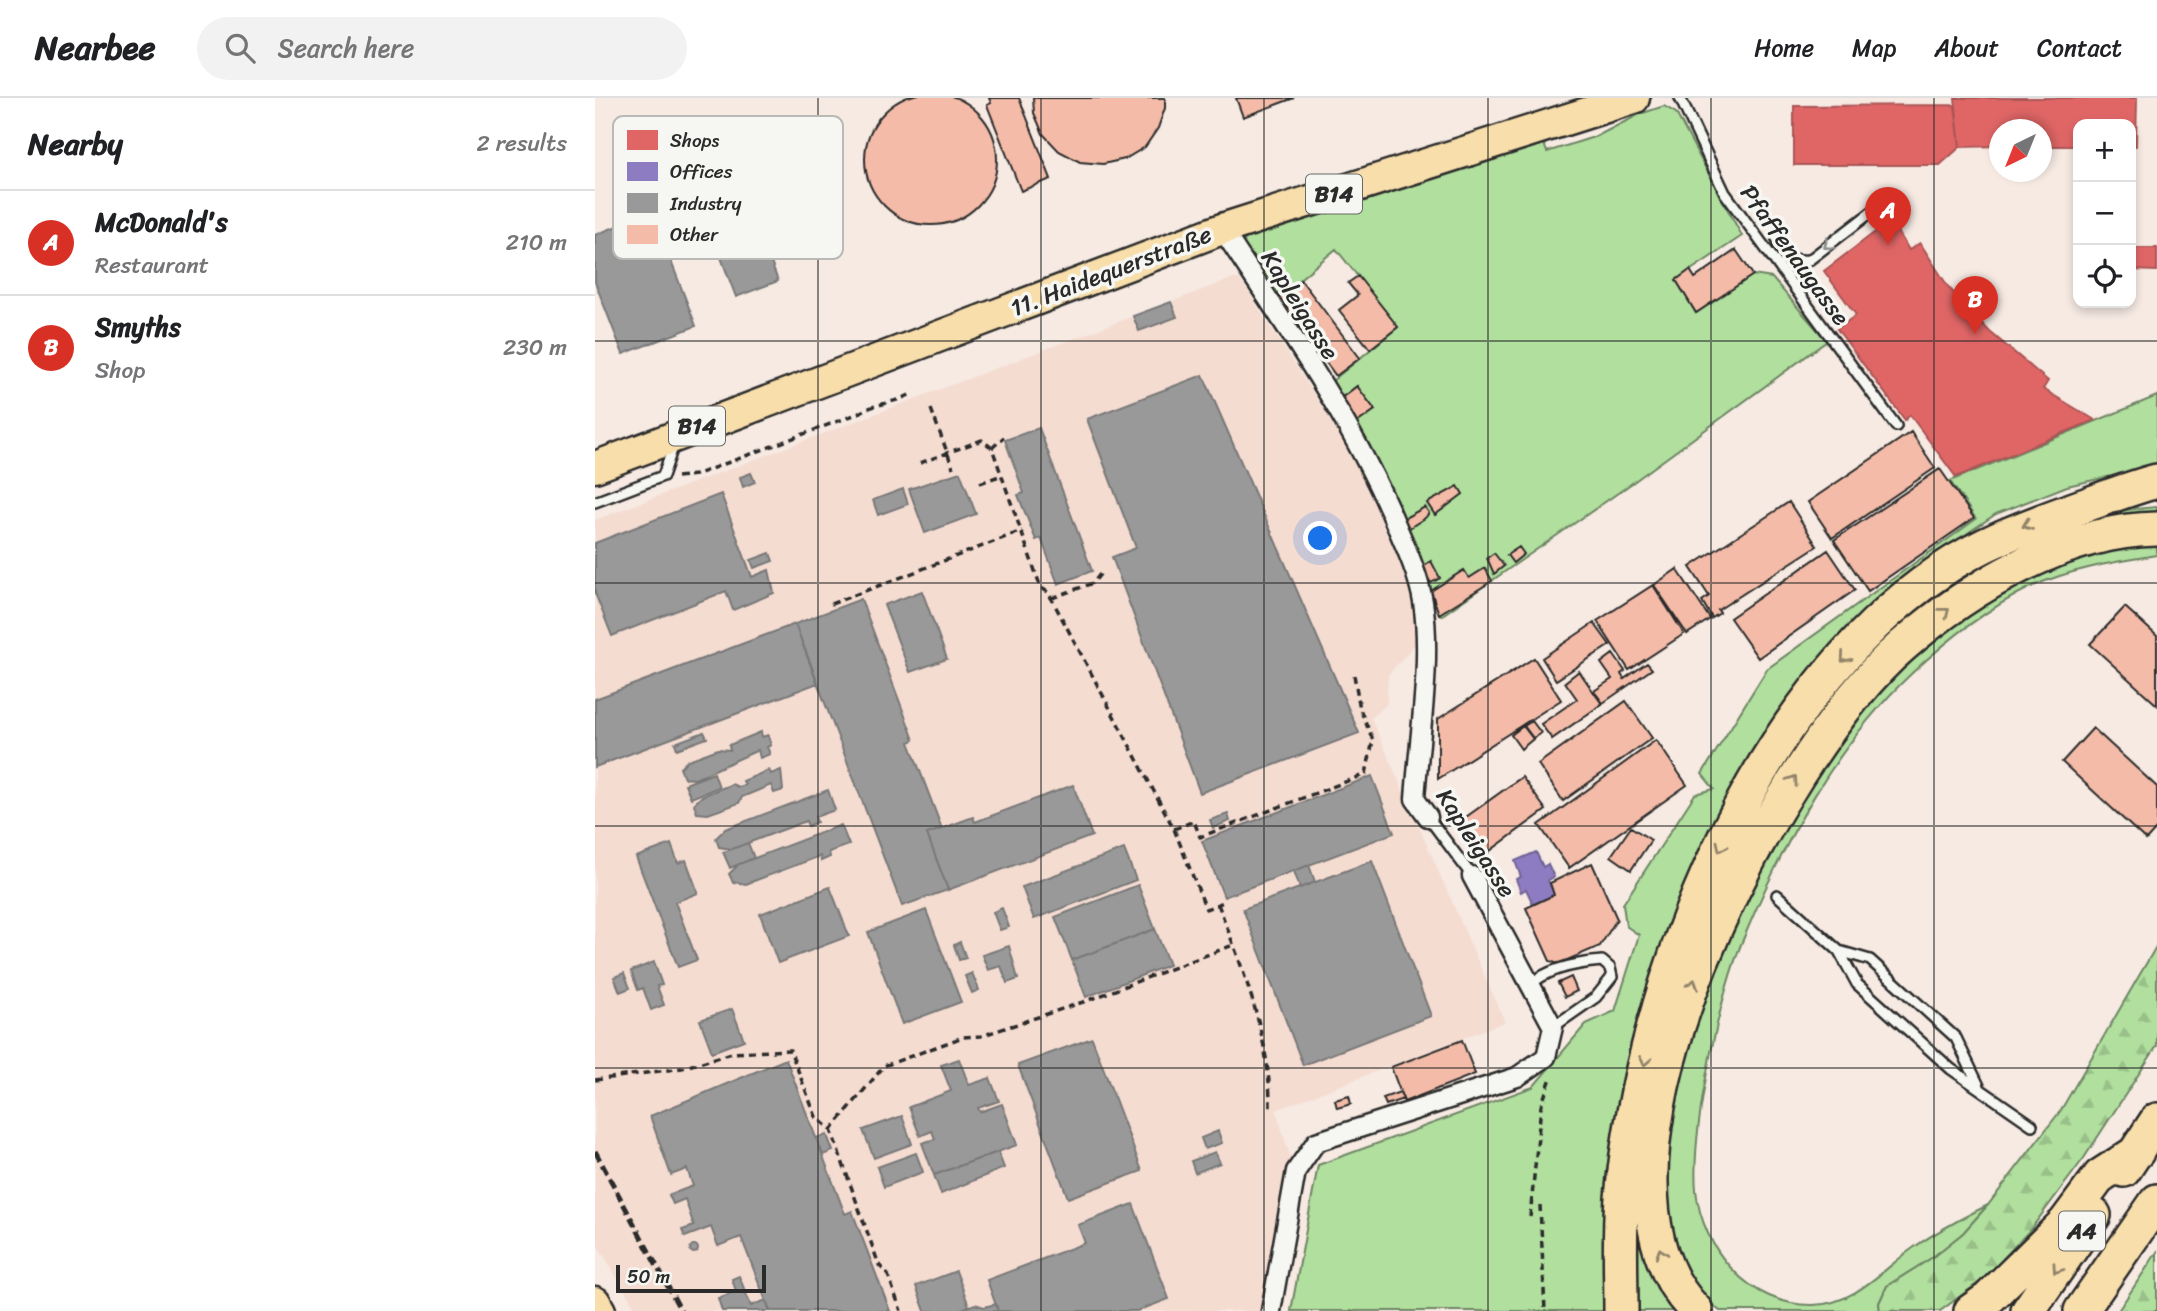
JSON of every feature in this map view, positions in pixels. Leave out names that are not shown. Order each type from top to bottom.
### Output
[{"type":"highway","points":[[1621,1311],[1622,1200],[1630,1134],[1649,1041],[1691,912],[1763,768],[1831,674],[1905,599],[1936,574],[1984,544],[2025,526],[2157,481]]},
{"type":"highway","points":[[2092,503],[2157,500]]},
{"type":"highway","points":[[1696,1311],[1682,1297],[1660,1255],[1651,1203],[1653,1140],[1671,1049],[1702,956],[1743,864],[1789,785],[1845,707],[1900,647],[1965,597],[2026,562],[2097,538],[2157,529]]},
{"type":"highway","name":"A4","points":[[2028,1311],[2157,1120]]},
{"type":"highway","points":[[1971,1311],[1988,1299],[2065,1223],[2099,1176],[2137,1152]]},
{"type":"highway","name":"A4","points":[[2081,1311],[2157,1201]]},
{"type":"main road","name":"11. Haidequerstraße","points":[[595,467],[1222,229],[1634,98]]},
{"type":"main road","points":[[595,1302],[600,1311]]},
{"type":"street","name":"Kapleigasse","points":[[1222,229],[1346,424],[1383,493],[1409,554],[1423,601],[1427,652],[1415,799],[1428,817]]},
{"type":"street","name":"Kapleigasse","points":[[1472,876],[1553,1027]]},
{"type":"street","points":[[1271,1311],[1296,1171],[1316,1142],[1517,1077],[1546,1057],[1553,1027]]},
{"type":"lane","name":"Pfaffenaugasse","points":[[1679,98],[1725,193],[1896,426]]},
{"type":"lane","points":[[1777,239],[1780,248],[1789,256],[1798,261],[1809,260],[1882,204]]},
{"type":"lane","points":[[595,502],[663,476],[678,434]]},
{"type":"lane","name":"Kapleigasse","points":[[1428,817],[1472,876]]},
{"type":"lane","points":[[1777,895],[1839,951],[1857,984],[1951,1069],[2032,1125]]},
{"type":"lane","points":[[1839,951],[1870,960],[1956,1038],[1980,1088]]},
{"type":"lane","points":[[1531,985],[1539,977],[1588,962],[1602,961],[1610,968],[1612,977],[1596,997],[1553,1027]]},
{"type":"path","points":[[663,476],[695,475],[857,414],[869,406],[900,400],[911,394]]},
{"type":"path","points":[[931,409],[953,468]]},
{"type":"path","points":[[992,448],[1003,437]]},
{"type":"path","points":[[920,463],[982,440],[992,448],[1041,588],[1052,598],[1174,829],[1206,909],[1226,901]]},
{"type":"path","points":[[980,483],[1002,475]]},
{"type":"path","points":[[831,604],[1022,531]]},
{"type":"path","points":[[1052,598],[1093,583],[1101,573]]},
{"type":"path","points":[[1174,829],[1193,821],[1200,837],[1366,774],[1373,740],[1360,709],[1354,675]]},
{"type":"path","points":[[1218,904],[1256,1006],[1271,1093],[1270,1110]]},
{"type":"path","points":[[831,1130],[884,1066],[963,1037],[981,1036],[1086,1001],[1233,945]]},
{"type":"path","points":[[595,1080],[682,1068],[732,1053],[790,1050],[816,1117],[831,1130],[879,1265],[888,1275],[901,1311]]},
{"type":"path","points":[[1530,1217],[1541,1106],[1555,1067],[1546,1057]]},
{"type":"path","points":[[1540,1205],[1545,1311]]},
{"type":"shaded area","points":[[1231,279],[1240,279],[1347,446],[1379,506],[1403,563],[1414,607],[1418,641],[1388,675],[1387,704],[1371,718],[1505,1022],[1276,1110],[1292,1163],[1266,1311],[637,1311],[595,1241],[595,520]]},
{"type":"green space","points":[[1664,106],[1676,113],[1742,236],[1676,280],[1696,313],[1753,275],[1772,278],[1827,341],[1628,486],[1441,616],[1355,424],[1375,410],[1357,386],[1340,399],[1332,381],[1398,327],[1336,249],[1278,297],[1243,251],[1245,237],[1252,230],[1503,153],[1544,144],[1547,152],[1597,136],[1640,114]]},
{"type":"green space","points":[[2157,396],[2157,466],[2067,486],[1996,514],[1928,560],[1733,799],[1612,1311],[1291,1311],[1318,1165],[1533,1087],[1586,1024],[1615,1011],[1639,935],[1626,926],[1623,904],[1695,794],[1714,789],[1702,774],[1767,669],[1976,519],[1950,481]]},
{"type":"green space","points":[[2157,507],[2157,522],[2117,524],[2076,533],[1998,565],[1961,588],[1926,613],[1866,667],[1825,715],[1787,767],[1753,823],[1723,882],[1675,1006],[1659,1069],[1645,1161],[1644,1222],[1656,1268],[1684,1311],[1630,1311],[1634,1182],[1655,1053],[1673,985],[1698,916],[1728,848],[1764,781],[1806,718],[1853,661],[1904,610],[1961,567],[2006,543],[2055,525],[2106,513]]},
{"type":"green space","points":[[2157,538],[2157,555],[2061,575],[2031,587],[1999,605],[1938,650],[1884,702],[1836,763],[1777,864],[1745,935],[1717,1024],[1698,1132],[1696,1190],[1700,1212],[1719,1253],[1749,1285],[1790,1303],[1813,1305],[1842,1299],[1867,1285],[1922,1242],[1988,1205],[1963,1233],[1933,1257],[1887,1286],[1879,1303],[1880,1311],[1720,1311],[1702,1297],[1676,1258],[1663,1199],[1669,1116],[1697,1005],[1778,822],[1896,664],[2034,567]]},
{"type":"green space","points":[[2157,945],[2157,1046],[2084,1158],[2030,1230],[1985,1278],[1940,1311],[1880,1311],[1879,1303],[1887,1286],[1933,1257],[1963,1233],[1988,1205],[2061,1110]]},
{"type":"green space","points":[[2157,1252],[2157,1311],[2118,1311]]},
{"type":"building: Shops","points":[[1955,98],[2137,98],[2136,146],[2136,119],[2073,119],[2073,146],[2052,146],[2052,119],[1989,119],[1989,146],[1960,147]]},
{"type":"building: Shops","points":[[1955,105],[1960,147],[1940,165],[1794,165],[1794,106]]},
{"type":"building: Shops","points":[[1891,220],[1909,250],[1920,243],[1949,288],[1990,332],[2048,381],[2043,389],[2095,420],[1956,477],[1910,415],[1905,420],[1837,329],[1856,315],[1824,271]]},
{"type":"building: Shops","points":[[2136,248],[2157,248],[2157,271],[2136,270]]},
{"type":"building: Offices","points":[[1536,852],[1543,867],[1548,864],[1554,877],[1548,880],[1554,895],[1533,904],[1526,889],[1521,892],[1516,879],[1521,877],[1515,861]]},
{"type":"building: Industry","points":[[613,228],[613,259],[670,259],[696,326],[623,354],[595,282],[595,235]]},
{"type":"building: Industry","points":[[722,259],[770,259],[778,281],[736,297]]},
{"type":"building: Industry","points":[[1171,302],[1177,317],[1139,331],[1133,316]]},
{"type":"building: Industry","points":[[1203,375],[1359,733],[1200,793],[1112,557],[1136,548],[1087,419]]},
{"type":"building: Industry","points":[[1039,428],[1092,571],[1058,584],[1041,538],[1036,540],[1018,495],[1024,493],[1005,440]]},
{"type":"building: Industry","points":[[960,472],[976,514],[925,533],[909,489]]},
{"type":"building: Industry","points":[[751,473],[755,482],[743,487],[740,477]]},
{"type":"building: Industry","points":[[903,489],[908,504],[878,515],[873,500]]},
{"type":"building: Industry","points":[[721,494],[752,577],[769,570],[774,593],[733,610],[726,591],[612,636],[595,593],[595,543]]},
{"type":"building: Industry","points":[[770,553],[773,561],[754,568],[751,560]]},
{"type":"building: Industry","points":[[922,591],[947,659],[910,672],[884,605]]},
{"type":"building: Industry","points":[[861,599],[914,740],[909,742],[942,829],[927,834],[948,890],[902,906],[795,624]]},
{"type":"building: Industry","points":[[795,624],[818,683],[595,767],[595,699]]},
{"type":"building: Industry","points":[[704,732],[707,738],[677,749],[675,743]]},
{"type":"building: Industry","points":[[761,732],[762,737],[768,735],[771,745],[767,747],[770,754],[760,758],[758,750],[695,779],[684,778],[680,768],[688,760],[718,749],[730,750],[729,745]]},
{"type":"building: Industry","points":[[769,770],[771,774],[781,770],[783,790],[774,793],[771,785],[742,797],[739,803],[708,814],[697,813],[694,804],[702,796],[732,784],[738,787],[745,785],[743,781]]},
{"type":"building: Industry","points":[[714,773],[719,787],[691,798],[685,784]]},
{"type":"building: Industry","points":[[1372,776],[1394,833],[1224,897],[1202,841]]},
{"type":"building: Industry","points":[[1073,785],[1092,836],[948,890],[927,834],[973,817],[975,822]]},
{"type":"building: Industry","points":[[828,790],[835,810],[815,817],[817,822],[808,826],[806,821],[732,849],[719,847],[716,838],[725,829]]},
{"type":"building: Industry","points":[[1228,814],[1230,821],[1213,828],[1210,820]]},
{"type":"building: Industry","points":[[841,825],[849,845],[829,852],[830,857],[821,861],[820,856],[746,884],[733,882],[729,874],[739,864]]},
{"type":"building: Industry","points":[[748,843],[754,858],[730,868],[723,852]]},
{"type":"building: Industry","points":[[671,844],[678,863],[686,860],[698,893],[675,902],[697,960],[678,967],[636,857]]},
{"type":"building: Industry","points":[[1124,849],[1136,880],[1034,919],[1022,887]]},
{"type":"building: Industry","points":[[1372,861],[1431,1016],[1303,1065],[1243,909]]},
{"type":"building: Industry","points":[[1309,865],[1315,882],[1300,888],[1294,871]]},
{"type":"building: Industry","points":[[1138,885],[1155,929],[1072,960],[1055,917]]},
{"type":"building: Industry","points":[[830,887],[849,936],[778,963],[760,914]]},
{"type":"building: Industry","points":[[1002,908],[1009,927],[1000,930],[993,912]]},
{"type":"building: Industry","points":[[926,910],[961,1002],[902,1024],[868,932]]},
{"type":"building: Industry","points":[[1155,929],[1169,965],[1086,997],[1072,960]]},
{"type":"building: Industry","points":[[960,942],[966,958],[959,960],[954,945]]},
{"type":"building: Industry","points":[[1009,946],[1018,979],[1007,983],[1001,966],[988,970],[982,955]]},
{"type":"building: Industry","points":[[654,962],[662,985],[657,986],[664,1005],[651,1010],[643,988],[638,990],[631,971]]},
{"type":"building: Industry","points":[[624,973],[630,988],[620,992],[614,977]]},
{"type":"building: Industry","points":[[972,973],[979,990],[972,993],[965,976]]},
{"type":"building: Industry","points":[[732,1009],[744,1040],[712,1052],[700,1020]]},
{"type":"building: Industry","points":[[1092,1038],[1142,1171],[1068,1198],[1018,1065]]},
{"type":"building: Industry","points":[[786,1059],[845,1214],[852,1211],[890,1311],[770,1311],[741,1237],[718,1246],[711,1227],[685,1237],[682,1230],[694,1226],[685,1199],[673,1204],[669,1195],[693,1186],[687,1169],[671,1175],[650,1116]]},
{"type":"building: Industry","points":[[959,1059],[969,1085],[990,1078],[999,1101],[978,1108],[980,1112],[1002,1104],[1017,1145],[934,1175],[922,1143],[935,1139],[932,1131],[920,1136],[909,1107],[951,1091],[941,1065]]},
{"type":"building: Industry","points":[[902,1116],[912,1144],[874,1158],[863,1130]]},
{"type":"building: Industry","points":[[1218,1131],[1222,1143],[1205,1149],[1201,1138]]},
{"type":"building: Industry","points":[[827,1135],[833,1151],[823,1155],[816,1138]]},
{"type":"building: Industry","points":[[998,1152],[1004,1168],[941,1194],[934,1175]]},
{"type":"building: Industry","points":[[1215,1152],[1220,1163],[1195,1173],[1191,1161]]},
{"type":"building: Industry","points":[[916,1153],[923,1172],[884,1187],[877,1167]]},
{"type":"building: Industry","points":[[1133,1204],[1169,1299],[1137,1311],[998,1311],[987,1280],[1085,1243],[1078,1225]]},
{"type":"building: Industry","points":[[694,1245],[698,1249],[694,1253],[690,1249]]},
{"type":"building: Industry","points":[[956,1271],[969,1306],[957,1311],[925,1311],[916,1286]]},
{"type":"building: Industry","points":[[739,1276],[751,1306],[766,1300],[770,1311],[722,1311],[718,1298],[736,1291],[732,1279]]},
{"type":"building: Industry","points":[[975,1304],[984,1307],[996,1304],[998,1311],[957,1311]]},
{"type":"building: Other","points":[[931,93],[956,98],[978,112],[992,134],[997,159],[992,184],[978,206],[956,220],[931,225],[906,220],[884,206],[870,184],[865,159],[870,134],[884,112],[906,98]]},
{"type":"building: Other","points":[[989,98],[1019,98],[1051,179],[1021,191],[987,105],[991,103]]},
{"type":"building: Other","points":[[1033,98],[1165,98],[1165,108],[1158,128],[1145,147],[1125,159],[1103,164],[1080,162],[1059,151],[1043,134],[1034,113]]},
{"type":"building: Other","points":[[1236,98],[1294,98],[1243,117]]},
{"type":"building: Other","points":[[1736,250],[1753,275],[1696,313],[1676,280],[1690,270],[1695,278]]},
{"type":"building: Other","points":[[1358,276],[1398,327],[1370,349],[1339,310],[1358,295],[1348,283]]},
{"type":"building: Other","points":[[1301,280],[1360,358],[1336,376],[1278,297]]},
{"type":"building: Other","points":[[1357,386],[1375,410],[1355,424],[1340,399]]},
{"type":"building: Other","points":[[1911,432],[1935,468],[1832,538],[1808,502]]},
{"type":"building: Other","points":[[1940,469],[1974,518],[1868,591],[1834,540]]},
{"type":"building: Other","points":[[1458,486],[1463,494],[1435,515],[1427,503]]},
{"type":"building: Other","points":[[1789,502],[1817,546],[1718,610],[1720,613],[1712,618],[1702,601],[1709,596],[1690,567]]},
{"type":"building: Other","points":[[1425,507],[1429,513],[1425,518],[1406,530],[1401,520]]},
{"type":"building: Other","points":[[1519,547],[1524,554],[1513,563],[1507,555]]},
{"type":"building: Other","points":[[1828,550],[1855,590],[1758,658],[1730,618]]},
{"type":"building: Other","points":[[1494,553],[1504,566],[1494,574],[1487,558]]},
{"type":"building: Other","points":[[1431,561],[1440,578],[1431,583],[1421,567]]},
{"type":"building: Other","points":[[1485,568],[1492,581],[1439,614],[1431,591],[1464,570],[1469,578]]},
{"type":"building: Other","points":[[1677,569],[1710,619],[1687,634],[1654,585]]},
{"type":"building: Other","points":[[1653,585],[1684,634],[1629,670],[1597,621]]},
{"type":"building: Other","points":[[2125,607],[2157,636],[2157,705],[2090,644]]},
{"type":"building: Other","points":[[1594,623],[1610,645],[1556,680],[1542,658]]},
{"type":"building: Other","points":[[1613,654],[1625,671],[1621,674],[1624,679],[1647,663],[1652,669],[1603,703],[1594,691],[1612,679],[1601,663]]},
{"type":"building: Other","points":[[1534,658],[1561,700],[1438,779],[1438,719]]},
{"type":"building: Other","points":[[1579,671],[1602,704],[1552,739],[1541,724],[1577,699],[1565,682]]},
{"type":"building: Other","points":[[1626,701],[1652,738],[1563,801],[1538,764]]},
{"type":"building: Other","points":[[1532,721],[1541,733],[1533,738],[1524,726]]},
{"type":"building: Other","points":[[1523,726],[1533,739],[1521,749],[1511,735]]},
{"type":"building: Other","points":[[2093,728],[2157,787],[2157,828],[2146,840],[2062,762]]},
{"type":"building: Other","points":[[1656,740],[1687,785],[1569,868],[1539,825]]},
{"type":"building: Other","points":[[1522,777],[1546,810],[1483,856],[1459,822]]},
{"type":"building: Other","points":[[1631,827],[1651,840],[1631,870],[1611,856]]},
{"type":"building: Other","points":[[1592,863],[1617,919],[1600,946],[1558,964],[1550,961],[1526,908],[1554,895],[1550,883]]},
{"type":"building: Other","points":[[1571,977],[1577,991],[1565,997],[1558,983]]},
{"type":"building: Other","points":[[1462,1040],[1475,1074],[1404,1102],[1391,1067]]},
{"type":"building: Other","points":[[1400,1092],[1403,1099],[1386,1105],[1383,1098]]},
{"type":"building: Other","points":[[1349,1096],[1351,1104],[1337,1108],[1335,1100]]},
{"type":"railway","points":[[595,1151],[681,1311]]},
{"type":"place","name":"McDonald's","points":[[1888,245]]},
{"type":"place","name":"Smyths","points":[[1975,334]]}]
